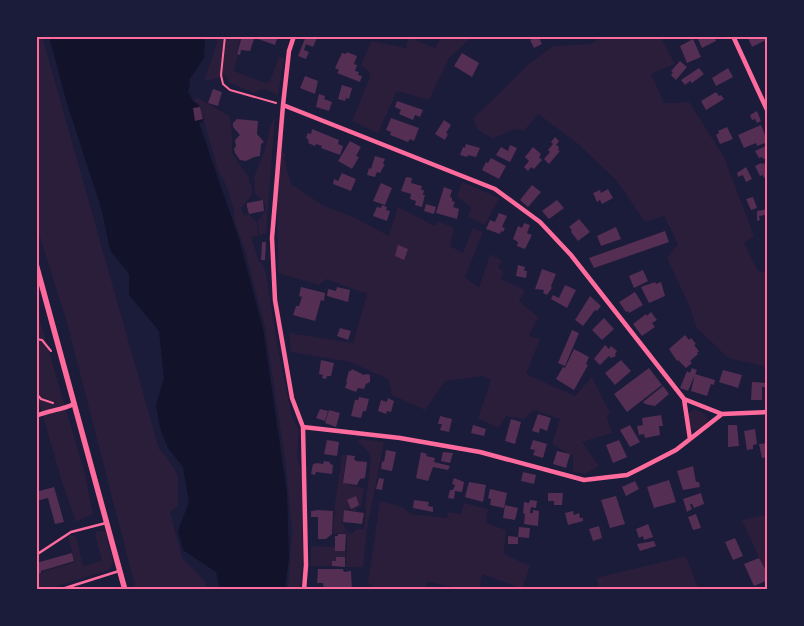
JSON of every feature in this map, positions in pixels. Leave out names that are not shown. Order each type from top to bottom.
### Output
[{"type":"street","points":[[294,36],[289,51],[273,210],[272,272],[292,398],[303,427],[306,564],[304,590]]},
{"type":"street","points":[[733,36],[768,112]]},
{"type":"street","points":[[283,105],[495,188],[540,222],[571,255],[684,399],[690,439]]},
{"type":"street","points":[[36,264],[126,590]]},
{"type":"street","points":[[684,399],[722,414],[768,412]]},
{"type":"street","points":[[36,416],[74,404]]},
{"type":"street","points":[[303,427],[400,438],[480,452],[584,480],[626,475],[676,450],[722,414]]},
{"type":"lane","points":[[36,555],[72,532],[107,523]]},
{"type":"lane","points":[[59,590],[120,571]]},
{"type":"lane","points":[[79,584],[80,590]]},
{"type":"path","points":[[225,36],[221,75],[223,84],[230,90],[283,105]]},
{"type":"path","points":[[36,339],[42,340],[64,364]]},
{"type":"path","points":[[36,393],[41,399],[66,408]]},
{"type":"shaded area","points":[[36,36],[42,36],[159,449],[166,456],[178,475],[178,506],[170,512],[182,558],[205,581],[206,590],[136,590],[67,323],[36,224]]},
{"type":"shaded area","points":[[49,36],[205,36],[204,58],[189,80],[188,92],[193,101],[198,105],[204,120],[199,123],[239,239],[263,329],[287,493],[289,557],[285,590],[220,590],[216,572],[183,550],[178,531],[189,502],[183,467],[168,448],[160,428],[156,405],[164,378],[159,331],[129,295],[129,274],[110,250],[102,211],[66,100]]},
{"type":"shaded area","points":[[216,36],[241,36],[234,71],[265,83],[270,81],[279,57],[284,58],[278,96],[270,91],[261,89],[254,93],[228,82],[226,75],[204,81],[217,43]]},
{"type":"shaded area","points":[[409,36],[417,36],[415,40],[435,48],[442,36],[473,36],[449,58],[429,100],[397,91],[378,133],[352,121],[371,74],[361,65],[371,41],[406,48]]},
{"type":"shaded area","points":[[602,36],[660,36],[675,64],[651,74],[664,103],[689,102],[724,157],[754,236],[744,243],[758,271],[768,272],[768,367],[728,358],[697,328],[688,303],[667,258],[678,244],[664,216],[645,222],[617,181],[577,143],[538,114],[524,131],[514,129],[493,139],[477,129],[473,118],[529,64],[553,46],[591,44]]},
{"type":"shaded area","points":[[198,98],[230,118],[232,153],[249,178],[252,189],[249,199],[241,208],[243,214],[249,215],[257,222],[258,236],[251,237],[259,262],[262,263],[266,273],[277,344],[292,417],[299,430],[297,457],[302,474],[303,558],[300,590],[288,590],[292,532],[286,466],[265,327],[245,250],[235,223],[233,207],[226,185],[218,170],[199,104],[193,100]]},
{"type":"shaded area","points":[[275,117],[266,234],[259,235],[258,221],[266,206],[255,194],[254,177],[265,150],[270,126]]},
{"type":"shaded area","points":[[285,153],[284,159],[291,184],[324,206],[353,217],[389,236],[398,207],[435,226],[438,221],[454,228],[450,246],[463,253],[473,228],[483,232],[465,277],[479,288],[490,254],[502,261],[498,267],[504,272],[501,279],[525,290],[519,301],[538,317],[529,336],[540,339],[526,374],[575,396],[592,377],[610,413],[607,417],[612,433],[582,442],[599,466],[585,474],[573,472],[573,456],[552,444],[560,419],[534,410],[524,419],[506,416],[498,428],[478,418],[491,380],[483,376],[445,381],[425,410],[392,395],[388,379],[350,362],[291,352],[289,333],[353,343],[367,294],[326,279],[319,285],[278,273],[277,195],[280,154]]},
{"type":"shaded area","points":[[462,182],[499,198],[485,225],[468,216],[471,207],[457,197]]},
{"type":"shaded area","points":[[36,307],[85,474],[93,514],[76,522],[62,482],[36,392]]},
{"type":"shaded area","points":[[694,409],[704,413],[708,419],[705,425],[696,431],[690,428],[688,414]]},
{"type":"shaded area","points":[[359,440],[384,442],[367,530],[363,567],[346,567],[347,534],[343,529],[345,533],[333,534],[334,516],[336,516],[334,510],[342,455],[346,455],[343,483],[364,488],[361,507],[356,508],[357,511],[345,509],[342,523],[349,533],[352,534],[357,529],[364,529],[371,459],[369,452],[359,443]]},
{"type":"shaded area","points":[[380,501],[402,507],[411,514],[447,518],[448,512],[461,514],[464,503],[488,509],[486,523],[506,530],[504,553],[530,566],[522,589],[482,574],[479,590],[469,590],[428,582],[424,590],[377,590],[368,583]]},
{"type":"shaded area","points":[[768,514],[768,578],[742,520]]},
{"type":"shaded area","points":[[97,531],[104,531],[106,534],[113,563],[109,570],[44,590],[36,590],[36,575],[75,562],[68,538],[70,535],[76,537],[83,566],[102,561],[95,535]]},
{"type":"shaded area","points":[[311,546],[335,547],[335,551],[345,551],[345,557],[336,557],[336,561],[332,561],[332,566],[311,566]]},
{"type":"shaded area","points":[[686,556],[699,590],[600,590],[596,578]]},
{"type":"building","points":[[242,36],[255,36],[250,51],[241,50],[240,55],[237,54]]},
{"type":"building","points":[[259,36],[278,36],[275,45],[258,39]]},
{"type":"building","points":[[306,36],[318,36],[313,47],[306,44],[304,50],[309,52],[306,59],[298,56]]},
{"type":"building","points":[[538,36],[542,44],[534,48],[530,40]]},
{"type":"building","points":[[702,36],[714,36],[716,41],[702,48],[698,39]]},
{"type":"building","points":[[747,36],[768,36],[768,39],[752,47]]},
{"type":"building","points":[[693,39],[701,57],[687,63],[680,46]]},
{"type":"building","points":[[347,52],[357,56],[354,64],[357,65],[355,71],[359,72],[358,75],[362,76],[360,82],[337,73],[339,70],[335,68],[342,53],[346,54]]},
{"type":"building","points":[[462,53],[479,63],[472,77],[454,66]]},
{"type":"building","points":[[680,61],[687,67],[676,80],[671,75],[673,72],[671,71]]},
{"type":"building","points":[[699,68],[704,74],[692,83],[690,81],[685,85],[681,80]]},
{"type":"building","points":[[728,68],[733,77],[716,86],[712,78]]},
{"type":"building","points":[[305,76],[318,81],[315,94],[300,88]]},
{"type":"building","points":[[342,85],[352,88],[349,99],[346,98],[345,101],[338,99]]},
{"type":"building","points":[[213,89],[222,92],[218,106],[208,103]]},
{"type":"building","points":[[716,92],[724,99],[706,110],[701,101]]},
{"type":"building","points":[[319,94],[325,96],[324,99],[332,102],[329,111],[316,107]]},
{"type":"building","points":[[397,101],[423,110],[420,117],[415,115],[413,120],[399,114],[401,110],[395,107]]},
{"type":"building","points":[[200,107],[203,119],[195,121],[193,108]]},
{"type":"building","points":[[757,111],[761,121],[757,123],[755,119],[752,120],[750,115]]},
{"type":"building","points":[[391,118],[419,128],[414,141],[410,139],[408,142],[390,135],[391,132],[386,130]]},
{"type":"building","points":[[237,119],[258,121],[257,134],[264,142],[261,144],[260,156],[246,161],[240,160],[235,153],[235,140],[240,135],[233,127],[233,123]]},
{"type":"building","points":[[444,120],[451,125],[446,133],[448,134],[445,140],[435,134]]},
{"type":"building","points":[[761,125],[768,142],[757,146],[756,143],[744,148],[738,135]]},
{"type":"building","points":[[727,127],[733,139],[720,144],[716,135],[719,133],[718,131]]},
{"type":"building","points":[[312,129],[339,140],[338,144],[343,146],[340,155],[321,148],[322,146],[308,143],[309,141],[306,137],[308,133],[311,134]]},
{"type":"building","points":[[555,137],[559,141],[556,145],[560,151],[549,164],[544,159],[550,152],[548,150],[553,144],[551,142]]},
{"type":"building","points":[[350,141],[361,147],[356,156],[359,157],[352,169],[338,161]]},
{"type":"building","points":[[466,144],[480,148],[476,157],[460,155]]},
{"type":"building","points":[[510,145],[517,148],[510,162],[496,155],[501,147],[508,151]]},
{"type":"building","points":[[768,145],[768,157],[759,158],[755,151]]},
{"type":"building","points":[[533,147],[541,154],[539,157],[542,160],[534,169],[531,167],[528,171],[524,167],[529,161],[525,157]]},
{"type":"building","points":[[375,156],[385,159],[383,164],[385,164],[380,173],[377,172],[375,177],[367,175]]},
{"type":"building","points":[[491,158],[506,166],[499,179],[482,170],[486,162],[488,163]]},
{"type":"building","points":[[761,163],[768,164],[768,176],[764,178],[763,175],[760,176],[755,166]]},
{"type":"building","points":[[746,167],[752,179],[746,182],[743,175],[738,177],[737,173]]},
{"type":"building","points":[[342,173],[356,179],[351,191],[333,184],[334,179],[338,181]]},
{"type":"building","points":[[406,177],[412,178],[411,183],[422,186],[421,190],[424,190],[423,195],[425,195],[422,207],[415,205],[416,201],[410,199],[411,194],[401,191]]},
{"type":"building","points":[[381,183],[392,188],[385,205],[373,201]]},
{"type":"building","points":[[532,185],[541,192],[528,207],[520,200]]},
{"type":"building","points":[[444,187],[452,190],[450,197],[455,202],[453,207],[459,209],[457,219],[436,213]]},
{"type":"building","points":[[608,189],[613,198],[602,204],[600,200],[597,202],[593,193],[600,190],[601,193]]},
{"type":"building","points":[[753,197],[757,208],[751,210],[746,199]]},
{"type":"building","points":[[263,200],[264,211],[249,214],[247,203]]},
{"type":"building","points":[[557,200],[564,208],[549,219],[542,211]]},
{"type":"building","points":[[426,204],[436,207],[434,214],[424,211]]},
{"type":"building","points":[[382,205],[387,207],[386,210],[390,211],[387,221],[373,216],[377,207],[381,208]]},
{"type":"building","points":[[768,209],[768,219],[766,219],[765,215],[759,216],[760,220],[757,221],[757,211]]},
{"type":"building","points":[[499,213],[507,216],[502,227],[505,228],[500,234],[486,229],[490,220],[495,222]]},
{"type":"building","points":[[579,219],[590,232],[578,241],[569,227]]},
{"type":"building","points":[[524,223],[530,225],[527,233],[532,235],[525,249],[517,246],[518,242],[513,239],[518,226],[522,228]]},
{"type":"building","points":[[616,227],[621,239],[601,246],[597,236]]},
{"type":"building","points":[[665,231],[669,242],[594,268],[589,258]]},
{"type":"building","points":[[262,242],[266,242],[265,260],[261,260]]},
{"type":"building","points":[[398,245],[408,249],[404,260],[395,256]]},
{"type":"building","points":[[518,265],[525,267],[524,271],[527,271],[526,278],[516,276]]},
{"type":"building","points":[[542,269],[556,274],[551,286],[552,288],[547,295],[543,293],[544,290],[535,289]]},
{"type":"building","points":[[643,270],[648,281],[634,288],[629,276]]},
{"type":"building","points":[[655,282],[656,284],[661,282],[665,296],[649,303],[641,287]]},
{"type":"building","points":[[565,285],[576,290],[567,308],[551,299],[553,295],[559,298]]},
{"type":"building","points":[[301,287],[325,293],[324,301],[321,300],[315,321],[293,315],[302,297],[299,296]]},
{"type":"building","points":[[337,287],[350,290],[348,302],[327,296],[328,289],[336,291]]},
{"type":"building","points":[[635,292],[643,305],[629,313],[628,311],[626,312],[619,302]]},
{"type":"building","points":[[590,296],[601,306],[597,311],[595,310],[583,326],[575,320]]},
{"type":"building","points":[[651,312],[657,320],[652,323],[655,327],[642,336],[633,324]]},
{"type":"building","points":[[604,318],[614,329],[602,340],[592,330]]},
{"type":"building","points":[[340,328],[351,331],[348,340],[337,336]]},
{"type":"building","points":[[572,330],[579,333],[565,366],[558,363]]},
{"type":"building","points":[[685,335],[689,340],[691,338],[699,351],[690,361],[692,363],[686,368],[677,361],[669,349]]},
{"type":"building","points":[[605,345],[609,349],[611,346],[617,351],[616,356],[611,358],[609,356],[600,365],[594,359]]},
{"type":"building","points":[[574,349],[589,357],[586,364],[588,365],[574,390],[556,379],[563,367],[565,368]]},
{"type":"building","points":[[321,360],[334,363],[331,376],[327,376],[326,379],[322,378],[323,375],[319,374]]},
{"type":"building","points":[[621,360],[631,371],[615,385],[605,373]]},
{"type":"building","points":[[649,368],[662,385],[627,412],[614,394]]},
{"type":"building","points":[[692,368],[697,370],[688,391],[680,388],[687,371],[690,373]]},
{"type":"building","points":[[352,369],[364,375],[370,375],[370,382],[366,384],[364,389],[358,388],[356,392],[345,388],[349,371]]},
{"type":"building","points":[[723,370],[742,375],[738,388],[719,382]]},
{"type":"building","points":[[695,374],[715,380],[714,385],[711,384],[707,396],[691,391]]},
{"type":"building","points":[[752,382],[766,383],[766,387],[762,387],[762,400],[751,400]]},
{"type":"building","points":[[663,386],[669,394],[655,406],[643,402]]},
{"type":"building","points":[[359,397],[369,399],[366,411],[363,411],[361,418],[351,416],[355,400],[358,400]]},
{"type":"building","points":[[388,398],[394,401],[391,412],[387,411],[386,414],[378,411],[381,400],[387,402]]},
{"type":"building","points":[[320,409],[328,411],[325,421],[316,418]]},
{"type":"building","points":[[329,410],[340,413],[336,427],[325,423]]},
{"type":"building","points":[[538,414],[551,418],[547,431],[540,428],[539,433],[532,431]]},
{"type":"building","points":[[661,415],[663,426],[659,426],[660,435],[645,438],[644,434],[639,435],[637,426],[643,425],[642,418]]},
{"type":"building","points":[[440,416],[452,419],[449,432],[440,430],[442,424],[438,424]]},
{"type":"building","points":[[511,419],[521,422],[515,444],[505,441]]},
{"type":"building","points":[[473,425],[486,429],[484,436],[471,433]]},
{"type":"building","points":[[630,425],[640,442],[630,447],[620,430]]},
{"type":"building","points":[[728,425],[737,425],[739,446],[728,447]]},
{"type":"building","points":[[755,429],[757,444],[753,445],[753,449],[747,450],[744,431]]},
{"type":"building","points":[[327,440],[339,442],[337,456],[324,454]]},
{"type":"building","points":[[533,440],[547,444],[543,458],[533,455],[535,450],[530,449]]},
{"type":"building","points":[[619,440],[627,457],[613,463],[606,445]]},
{"type":"building","points":[[768,443],[768,457],[762,458],[759,444]]},
{"type":"building","points":[[386,450],[396,452],[392,471],[381,469]]},
{"type":"building","points":[[557,451],[570,454],[566,468],[553,464]]},
{"type":"building","points":[[421,452],[427,454],[426,456],[435,458],[434,462],[450,466],[448,470],[433,467],[428,481],[416,478]]},
{"type":"building","points":[[443,452],[453,453],[450,463],[441,461]]},
{"type":"building","points":[[347,455],[355,456],[354,459],[356,461],[367,462],[365,478],[360,479],[357,485],[343,483]]},
{"type":"building","points":[[324,461],[330,462],[333,465],[332,474],[316,472],[315,475],[311,474],[313,464],[323,464]]},
{"type":"building","points":[[693,466],[696,482],[699,482],[700,487],[683,490],[677,471]]},
{"type":"building","points":[[523,472],[536,475],[534,484],[521,481]]},
{"type":"building","points":[[379,478],[384,479],[382,490],[376,489]]},
{"type":"building","points":[[454,478],[464,482],[462,492],[455,491],[454,499],[448,498],[450,490],[453,490],[455,485],[452,484]]},
{"type":"building","points":[[669,480],[676,502],[654,508],[647,487]]},
{"type":"building","points":[[635,481],[639,489],[626,496],[622,487]]},
{"type":"building","points":[[469,482],[486,485],[483,502],[465,497]]},
{"type":"building","points":[[54,487],[64,522],[55,524],[48,498],[36,501],[36,492]]},
{"type":"building","points":[[490,489],[507,493],[504,508],[490,505],[491,499],[488,498]]},
{"type":"building","points":[[548,493],[563,493],[562,505],[554,505],[554,501],[548,501]]},
{"type":"building","points":[[701,493],[704,504],[694,508],[690,504],[692,509],[687,512],[683,499]]},
{"type":"building","points":[[356,496],[359,505],[351,509],[347,500]]},
{"type":"building","points":[[616,496],[625,524],[610,528],[601,500]]},
{"type":"building","points":[[414,500],[429,502],[428,506],[433,507],[433,512],[413,508]]},
{"type":"building","points":[[530,500],[537,501],[536,508],[531,507],[530,513],[533,513],[533,510],[539,511],[538,526],[524,524],[524,502],[529,503]]},
{"type":"building","points":[[505,505],[518,508],[515,520],[503,518]]},
{"type":"building","points":[[344,510],[364,513],[362,524],[343,522]]},
{"type":"building","points":[[311,511],[333,511],[332,534],[326,539],[318,539],[318,517],[311,517]]},
{"type":"building","points":[[573,511],[574,515],[579,513],[583,521],[568,525],[565,513]]},
{"type":"building","points":[[696,514],[701,528],[693,530],[688,517]]},
{"type":"building","points":[[648,524],[653,537],[644,540],[643,536],[639,538],[636,529]]},
{"type":"building","points":[[599,526],[602,538],[593,541],[589,529]]},
{"type":"building","points":[[519,527],[530,528],[529,538],[518,537]]},
{"type":"building","points":[[338,534],[346,534],[345,551],[335,551],[335,536],[338,536]]},
{"type":"building","points":[[508,536],[518,537],[518,544],[508,544]]},
{"type":"building","points":[[735,538],[743,556],[733,560],[725,542]]},
{"type":"building","points":[[654,541],[656,546],[640,551],[637,544]]},
{"type":"building","points":[[72,553],[74,561],[41,571],[41,573],[36,575],[36,563]]},
{"type":"building","points":[[336,557],[345,557],[345,567],[332,566],[332,561],[336,561]]},
{"type":"building","points":[[759,558],[768,574],[766,575],[768,580],[754,586],[744,564]]},
{"type":"building","points":[[318,569],[343,569],[344,572],[351,571],[352,590],[324,588],[323,583],[317,583]]}]
